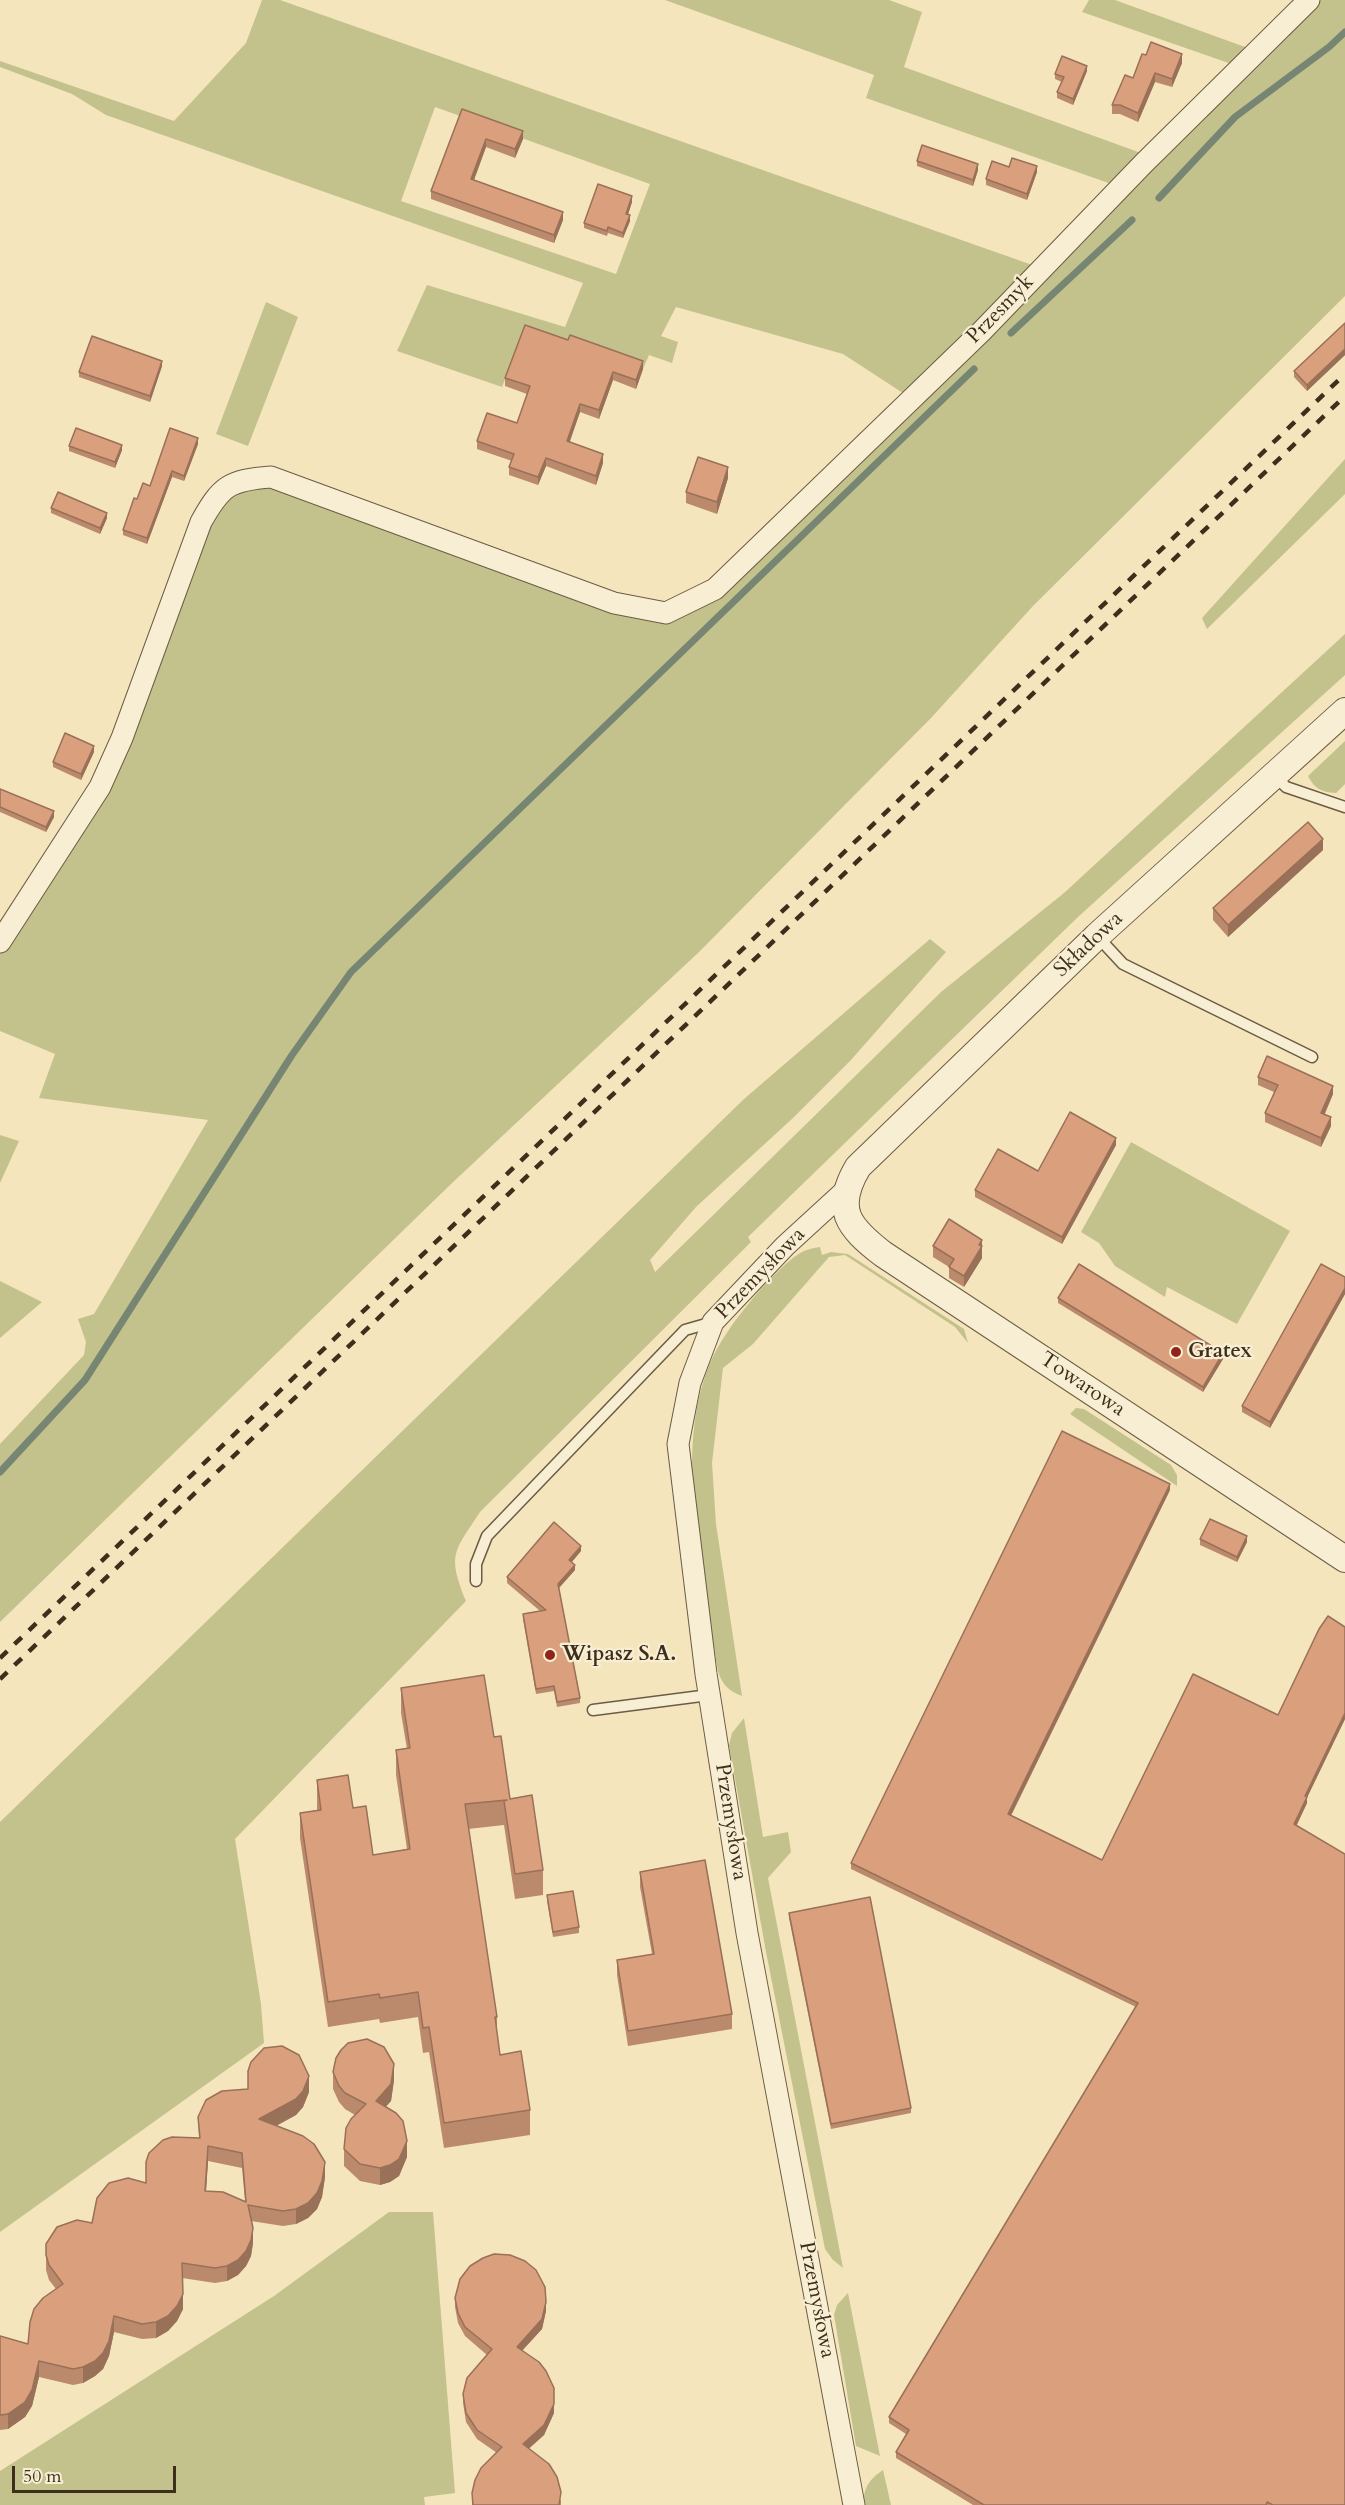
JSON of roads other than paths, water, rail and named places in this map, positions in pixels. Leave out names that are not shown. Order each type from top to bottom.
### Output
[{"type":"street","name":"Przesmyk","points":[[0,942],[100,787],[122,738],[201,522],[216,495],[244,479],[271,477],[614,603],[666,613],[682,607],[716,590],[981,332],[1144,163],[1309,0]]},
{"type":"street","name":"Składowa","points":[[845,1191],[858,1167],[1097,936],[1345,711]]},
{"type":"street","name":"Przemysłowa","points":[[845,1191],[785,1246],[713,1322],[690,1383],[678,1444],[709,1695],[747,1933],[854,2505]]},
{"type":"street","name":"Towarowa","points":[[845,1191],[847,1216],[861,1236],[883,1254],[1345,1559]]},
{"type":"lane","points":[[1274,775],[1286,787],[1345,807]]},
{"type":"lane","points":[[1097,936],[1123,964],[1312,1057]]},
{"type":"lane","points":[[476,1581],[476,1563],[487,1536],[685,1330],[713,1322]]},
{"type":"lane","points":[[593,1710],[709,1695]]},
{"type":"waterway","points":[[1159,198],[1235,117],[1329,47],[1345,32]]},
{"type":"waterway","points":[[1011,333],[1132,220]]},
{"type":"waterway","points":[[0,1472],[85,1380],[292,1055],[351,972],[974,369]]},
{"type":"railway","points":[[0,1658],[1345,374]]},
{"type":"railway","points":[[0,1679],[1345,396]]},
{"type":"place","name":"Gratex","points":[[1176,1352]]},
{"type":"place","name":"Wipasz S.A.","points":[[550,1655]]}]
